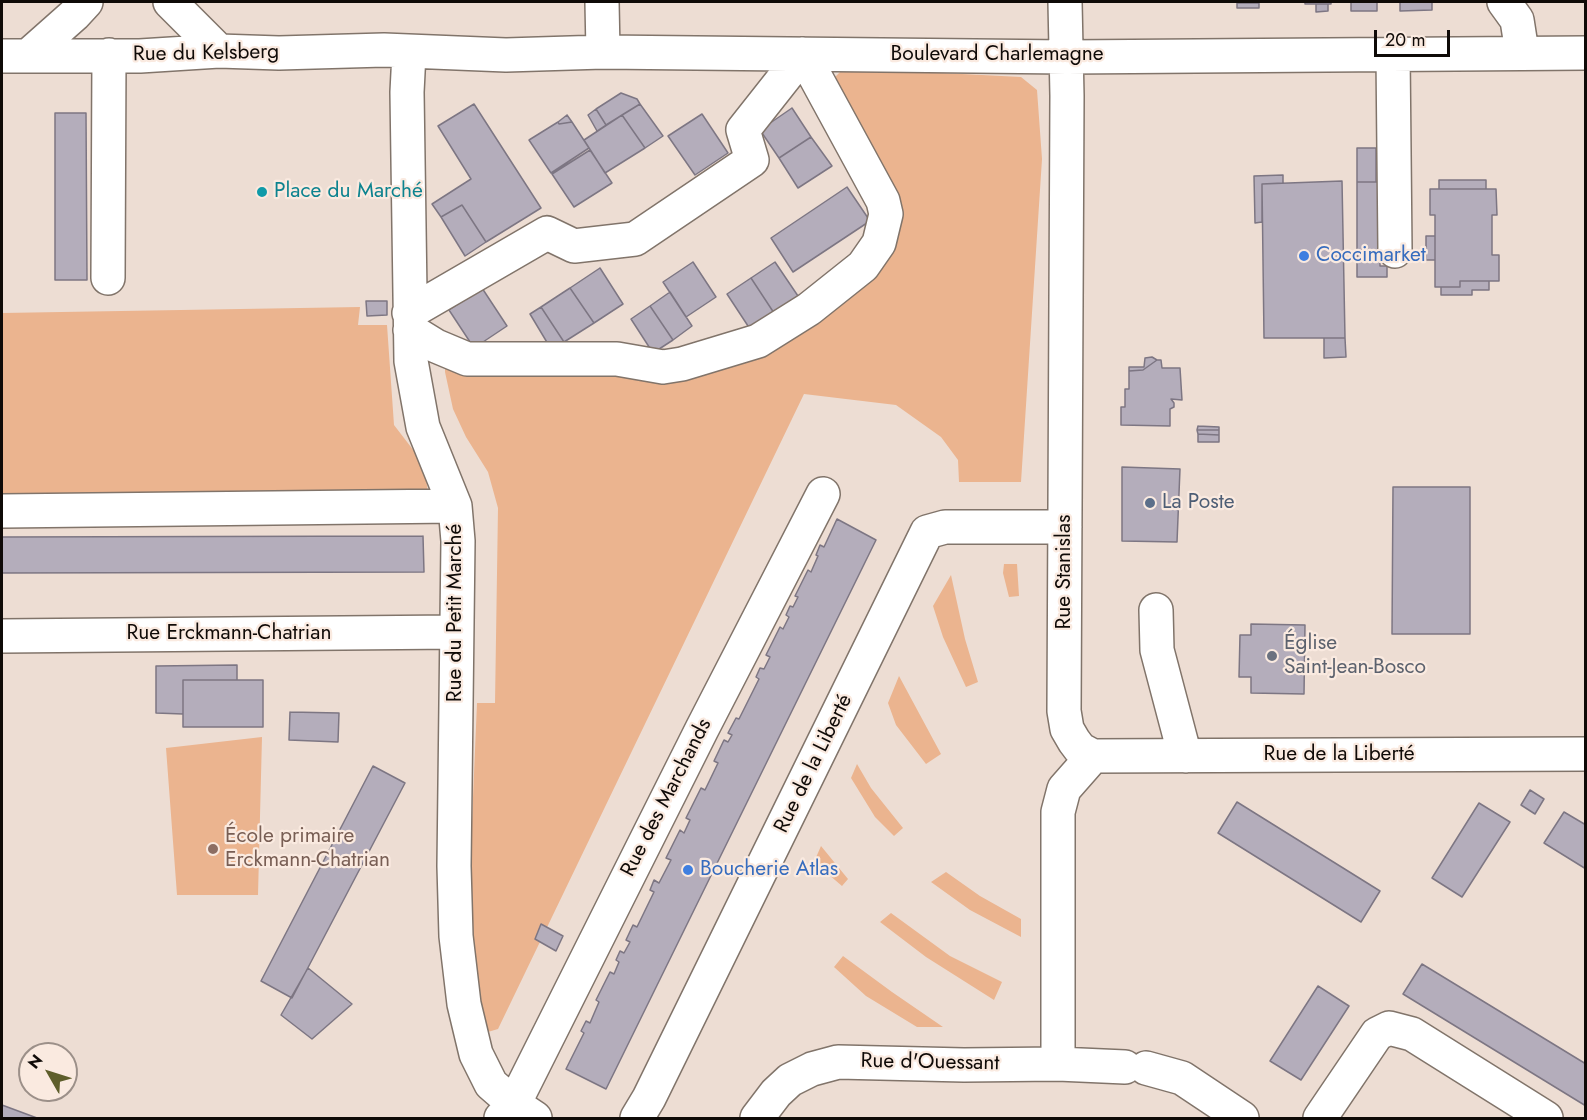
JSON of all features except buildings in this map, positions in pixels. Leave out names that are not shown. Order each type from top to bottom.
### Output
[{"type":"street","points":[[16,55],[74,15],[86,2]]},
{"type":"street","points":[[170,2],[219,51]]},
{"type":"street","points":[[602,2],[603,51]]},
{"type":"street","name":"Rue Stanislas","points":[[1065,2],[1067,57],[1064,711],[1067,729],[1074,741],[1080,749],[1093,756]]},
{"type":"street","points":[[1504,2],[1517,20],[1522,52]]},
{"type":"street","name":"Rue du Kelsberg","points":[[16,55],[140,56],[219,51],[279,53],[384,50],[409,53]]},
{"type":"street","name":"Boulevard Charlemagne","points":[[409,53],[506,55],[603,51],[1067,57],[1586,53]]},
{"type":"street","name":"Rue du Petit Marché","points":[[409,53],[407,92],[411,361],[423,427],[455,506],[458,541],[454,866],[456,936],[464,1004],[470,1033],[482,1070],[516,1114]]},
{"type":"street","points":[[803,54],[883,201],[886,214],[879,243],[863,266],[809,309],[758,341],[672,367],[617,359],[467,359],[436,346],[410,321],[547,233],[574,246],[635,239],[752,160],[743,130],[803,54]]},
{"type":"street","points":[[1393,54],[1395,251]]},
{"type":"street","points":[[108,278],[110,55]]},
{"type":"street","name":"Rue des Marchands","points":[[516,1114],[702,729],[823,494]]},
{"type":"street","points":[[2,511],[455,506]]},
{"type":"street","name":"Rue de la Liberté","points":[[636,1119],[654,1088],[927,532],[945,527],[1065,527]]},
{"type":"street","points":[[1156,609],[1157,650],[1185,756]]},
{"type":"street","name":"Rue Erckmann-Chatrian","points":[[2,636],[456,632]]},
{"type":"street","name":"Rue de la Liberté","points":[[1093,756],[1586,754]]},
{"type":"street","points":[[1058,1064],[1058,812],[1064,789],[1093,756]]},
{"type":"street","points":[[1320,1119],[1377,1034],[1389,1028],[1412,1034],[1546,1119]]},
{"type":"street","name":"Rue d'Ouessant","points":[[757,1119],[776,1093],[790,1080],[812,1069],[838,1062],[964,1065],[1058,1064],[1136,1068],[1182,1078],[1242,1119]]},
{"type":"shaded area","points":[[844,68],[1021,77],[1037,90],[1042,159],[1021,482],[959,482],[958,460],[941,437],[896,405],[804,394],[498,1029],[481,1034],[468,968],[471,845],[477,703],[495,703],[498,508],[488,472],[466,437],[453,409],[445,372],[445,359],[666,377],[893,241],[829,83]]},
{"type":"shaded area","points":[[360,307],[358,325],[387,325],[394,425],[424,464],[431,514],[2,511],[2,313]]},
{"type":"shaded area","points":[[1004,564],[1017,564],[1019,596],[1009,597],[1003,573]]},
{"type":"shaded area","points":[[951,575],[965,639],[978,682],[966,687],[943,637],[933,606]]},
{"type":"shaded area","points":[[899,676],[941,754],[926,764],[896,725],[888,703]]},
{"type":"shaded area","points":[[262,737],[258,895],[177,895],[166,748]]},
{"type":"shaded area","points":[[857,764],[871,788],[903,828],[894,836],[875,817],[851,778]]},
{"type":"shaded area","points":[[821,846],[848,879],[842,886],[814,862]]},
{"type":"shaded area","points":[[946,872],[980,896],[1021,919],[1021,937],[970,910],[931,882]]},
{"type":"shaded area","points":[[891,913],[950,956],[1002,982],[994,1000],[926,957],[880,922]]},
{"type":"shaded area","points":[[843,956],[943,1027],[917,1027],[866,996],[834,967]]},
{"type":"place","name":"Place du Marché","points":[[262,192]]},
{"type":"place","name":"Coccimarket","points":[[1304,256]]},
{"type":"place","name":"La Poste","points":[[1150,503]]},
{"type":"place","name":"Église Saint-Jean-Bosco","points":[[1272,656]]},
{"type":"place","name":"École primaire Erckmann-Chatrian","points":[[213,849]]},
{"type":"place","name":"Boucherie Atlas","points":[[688,870]]}]
